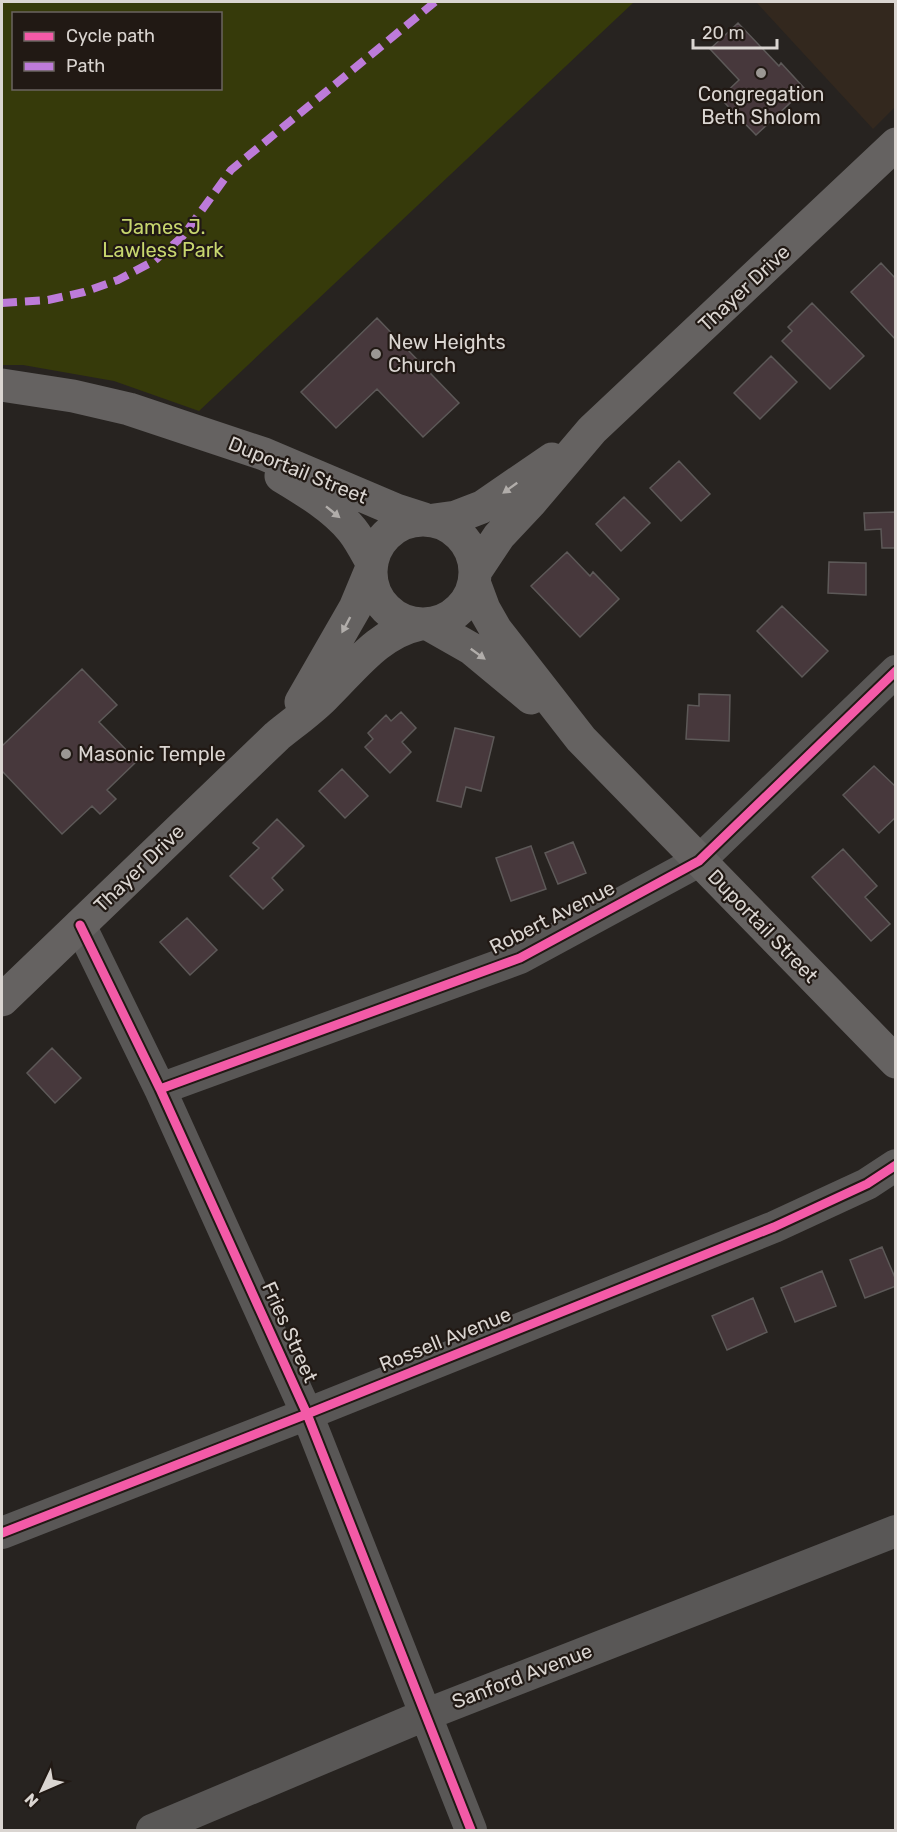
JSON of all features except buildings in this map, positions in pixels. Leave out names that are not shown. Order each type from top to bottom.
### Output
[{"type":"main road","name":"Thayer Drive","points":[[475,577],[499,536],[592,430],[896,144]]},
{"type":"main road","name":"Duportail Street","points":[[2,385],[100,401],[172,423],[264,454],[388,507],[429,519]]},
{"type":"main road","name":"Duportail Street","points":[[172,423],[261,465],[336,514],[353,532],[371,567]]},
{"type":"main road","name":"Thayer Drive","points":[[429,519],[456,516],[482,507],[592,430]]},
{"type":"main road","points":[[429,519],[450,527],[463,538],[472,554],[475,577],[465,603],[452,615],[424,624],[403,620],[388,611],[378,597],[371,567],[376,549],[386,535],[399,525],[429,519]]},
{"type":"main road","name":"Thayer Drive","points":[[277,736],[308,691],[343,630],[359,599],[371,567]]},
{"type":"main road","name":"Duportail Street","points":[[475,577],[484,609],[496,630],[581,739],[896,1062]]},
{"type":"main road","name":"Thayer Drive","points":[[2,1000],[277,736],[308,712],[362,657],[382,640],[406,627],[424,624]]},
{"type":"main road","name":"Duportail Street","points":[[424,624],[443,632],[485,659],[581,739]]},
{"type":"street","name":"Robert Avenue","points":[[160,1089],[520,958],[699,861],[896,671]]},
{"type":"street","name":"Fries Street","points":[[80,925],[160,1089],[307,1414],[471,1830]]},
{"type":"street","name":"Rossell Avenue","points":[[2,1533],[774,1227],[867,1184],[896,1165]]},
{"type":"street","name":"Sanford Avenue","points":[[153,1830],[425,1714],[896,1531]]},
{"type":"shaded area","points":[[756,2],[895,2],[895,107],[873,129]]},
{"type":"green space","name":"James J. Lawless Park","points":[[2,2],[634,2],[199,411],[114,381],[23,365],[2,365]]},
{"type":"marked path","points":[[2,303],[48,300],[84,292],[118,280],[154,261],[183,236],[231,170],[435,2]]},
{"type":"cycle path","points":[[160,1089],[520,958],[699,861],[896,671]]},
{"type":"cycle path","points":[[80,925],[160,1089],[307,1414],[471,1830]]},
{"type":"cycle path","points":[[2,1533],[774,1227],[867,1184],[896,1165]]},
{"type":"place","name":"Congregation Beth Sholom","points":[[761,73]]},
{"type":"place","name":"New Heights Church","points":[[376,354]]},
{"type":"place","name":"Masonic Temple","points":[[66,754]]}]
